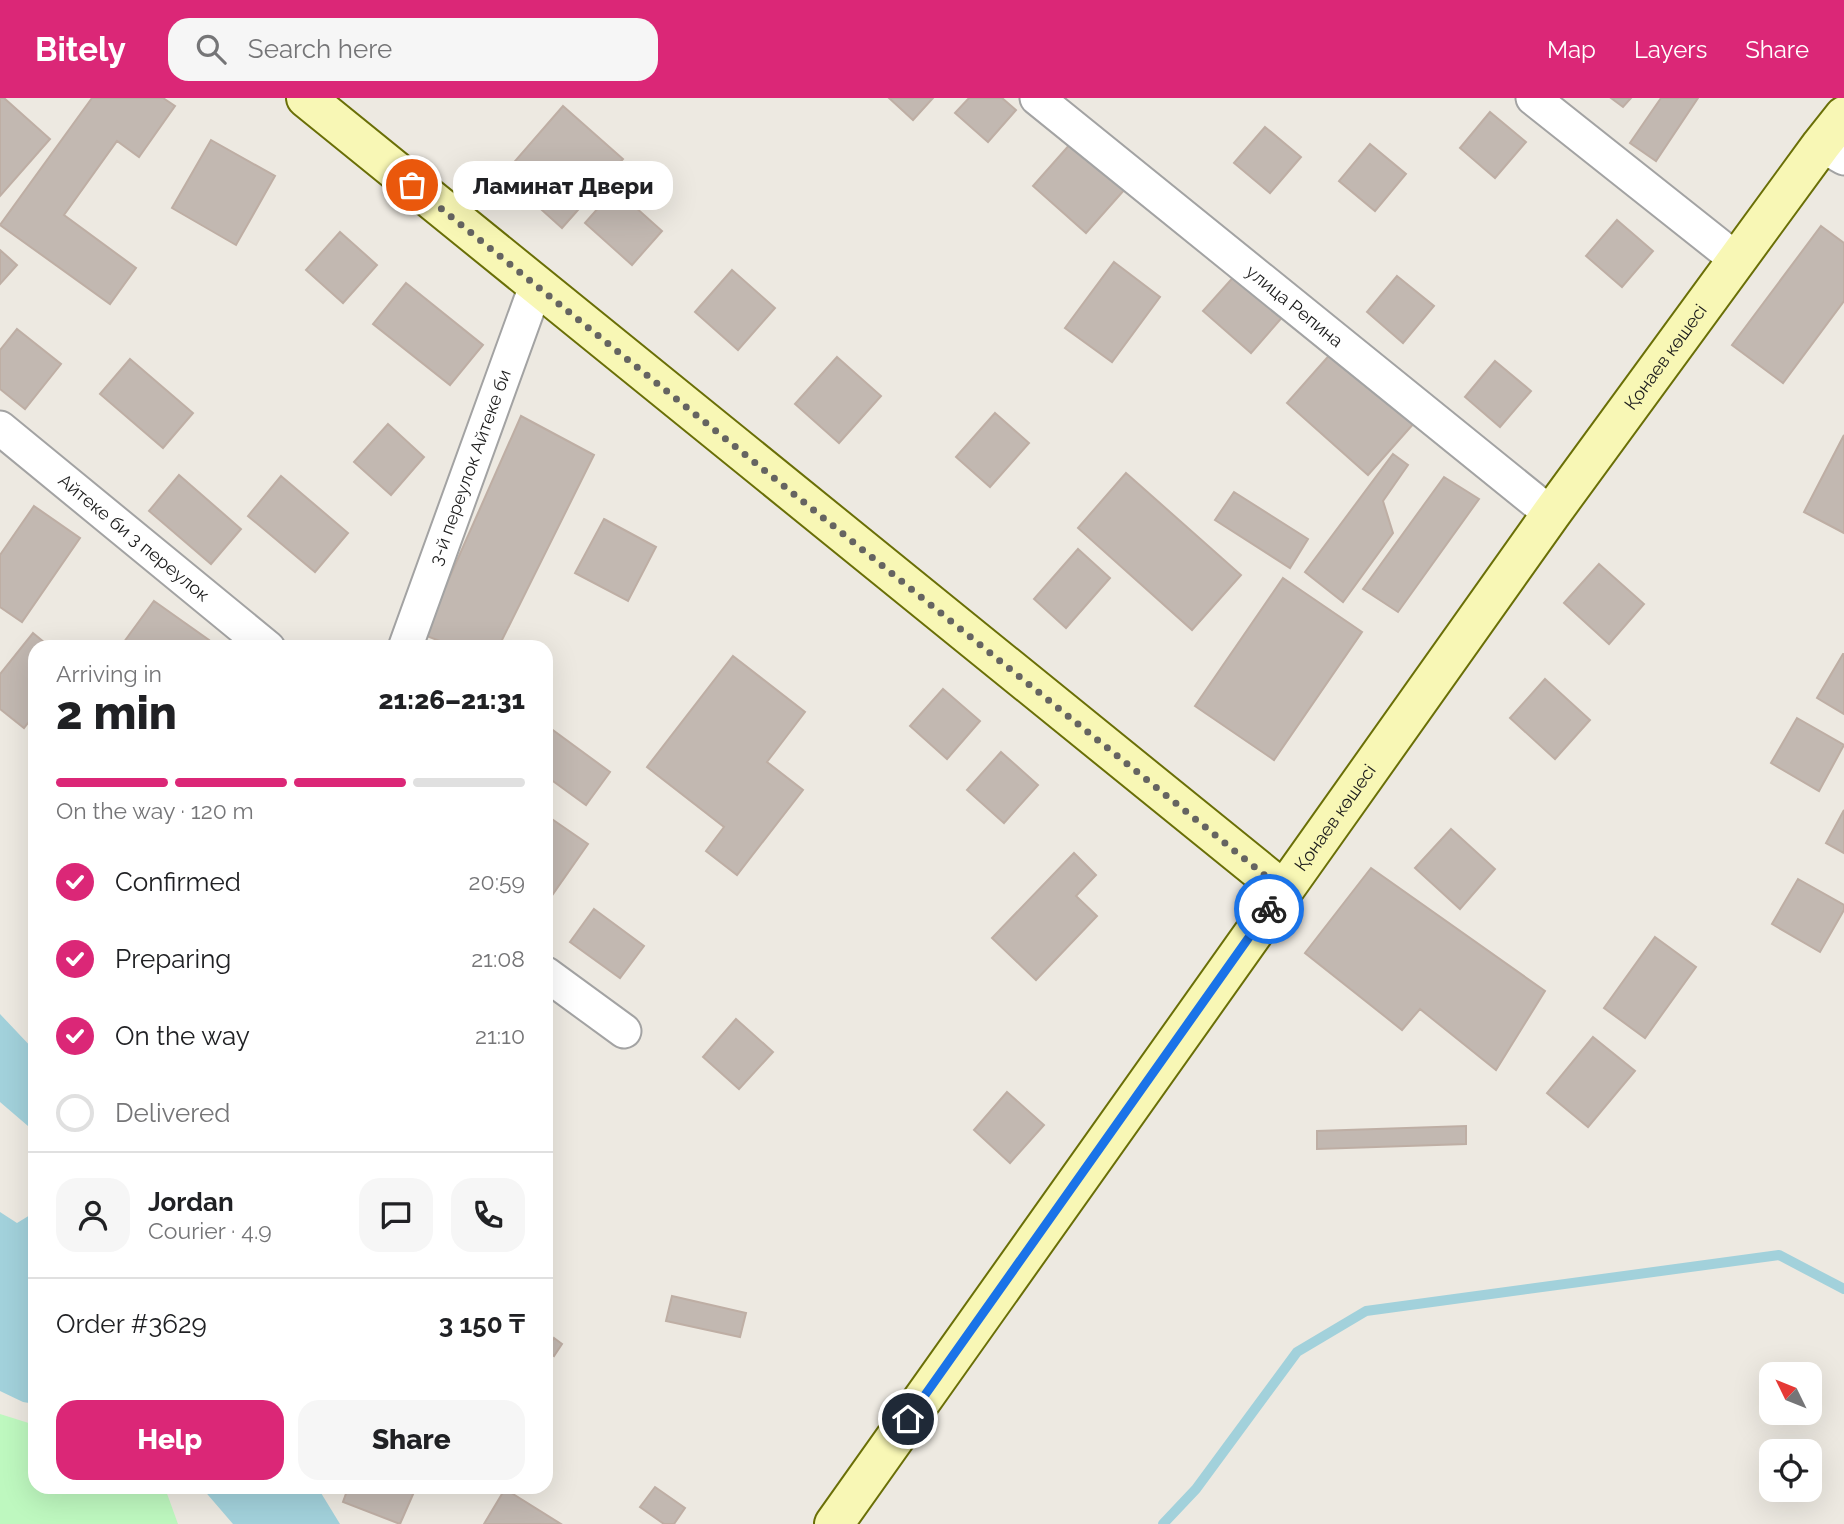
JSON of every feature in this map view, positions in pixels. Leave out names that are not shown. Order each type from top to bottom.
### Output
[{"type":"main road","points":[[309,99],[1283,890]]},
{"type":"main road","name":"Қонаев көшесі","points":[[834,1524],[1550,514],[1737,260],[1836,140]]},
{"type":"street","name":"улица Репина","points":[[1037,98],[1550,514]]},
{"type":"street","points":[[1533,98],[1737,260]]},
{"type":"street","name":"3-й переулок Айтеке би","points":[[408,640],[536,286]]},
{"type":"street","name":"Айтеке би 3 переулок","points":[[0,428],[258,640]]},
{"type":"street","points":[[553,979],[624,1031]]},
{"type":"green space","points":[[0,1414],[28,1423],[28,1494],[167,1494],[178,1524],[0,1524]]},
{"type":"water","points":[[0,1014],[28,1044],[28,1126],[0,1102]]},
{"type":"water","points":[[0,1212],[17,1223],[28,1216],[28,1403],[0,1391]]},
{"type":"water","points":[[207,1494],[322,1494],[340,1524],[233,1524]]},
{"type":"building","points":[[0,98],[4,98],[50,139],[0,196]]},
{"type":"building","points":[[92,98],[163,98],[175,106],[139,157],[117,141],[64,215],[136,268],[110,304],[0,225]]},
{"type":"building","points":[[889,98],[933,98],[913,120]]},
{"type":"building","points":[[969,98],[1002,98],[1016,110],[988,142],[955,113]]},
{"type":"building","points":[[1611,98],[1631,98],[1623,107]]},
{"type":"building","points":[[1661,98],[1698,98],[1656,161],[1630,143]]},
{"type":"building","points":[[563,106],[623,159],[562,228],[503,175]]},
{"type":"building","points":[[1490,112],[1526,142],[1495,178],[1460,148]]},
{"type":"building","points":[[1265,127],[1301,157],[1270,193],[1234,163]]},
{"type":"building","points":[[211,140],[275,176],[236,245],[172,208]]},
{"type":"building","points":[[1072,142],[1125,189],[1086,233],[1033,186]]},
{"type":"building","points":[[1370,144],[1406,174],[1375,211],[1339,181]]},
{"type":"building","points":[[615,189],[662,231],[632,265],[585,223]]},
{"type":"building","points":[[1617,220],[1653,251],[1622,287],[1586,256]]},
{"type":"building","points":[[1821,226],[1844,243],[1844,301],[1783,383],[1732,345]]},
{"type":"building","points":[[340,232],[377,265],[343,303],[306,270]]},
{"type":"building","points":[[0,250],[17,265],[0,284]]},
{"type":"building","points":[[1114,262],[1160,297],[1112,362],[1065,328]]},
{"type":"building","points":[[732,270],[775,308],[738,350],[695,312]]},
{"type":"building","points":[[1238,272],[1285,314],[1251,353],[1203,311]]},
{"type":"building","points":[[1397,276],[1434,306],[1403,343],[1367,312]]},
{"type":"building","points":[[406,283],[483,345],[450,385],[373,324]]},
{"type":"building","points":[[17,329],[61,364],[25,409],[0,389],[0,350]]},
{"type":"building","points":[[1334,350],[1415,422],[1368,475],[1287,403]]},
{"type":"building","points":[[837,357],[881,396],[839,443],[795,404]]},
{"type":"building","points":[[130,359],[193,413],[163,448],[100,394]]},
{"type":"building","points":[[1495,361],[1531,391],[1500,427],[1465,397]]},
{"type":"building","points":[[995,413],[1029,443],[990,487],[956,457]]},
{"type":"building","points":[[521,416],[594,455],[502,640],[437,640],[424,635]]},
{"type":"building","points":[[388,424],[424,457],[391,495],[354,462]]},
{"type":"building","points":[[1844,435],[1844,533],[1804,512]]},
{"type":"building","points":[[1393,454],[1408,465],[1383,501],[1393,533],[1343,602],[1305,572]]},
{"type":"building","points":[[1126,473],[1241,575],[1192,630],[1078,528]]},
{"type":"building","points":[[179,475],[241,529],[211,564],[149,511]]},
{"type":"building","points":[[281,476],[348,533],[315,572],[248,516]]},
{"type":"building","points":[[1444,477],[1479,499],[1398,612],[1363,589]]},
{"type":"building","points":[[1234,492],[1308,539],[1290,568],[1215,520]]},
{"type":"building","points":[[34,506],[80,538],[22,622],[0,607],[0,555]]},
{"type":"building","points":[[604,519],[656,547],[628,601],[575,573]]},
{"type":"building","points":[[1078,549],[1110,578],[1066,628],[1034,599]]},
{"type":"building","points":[[1599,564],[1644,604],[1609,644],[1564,603]]},
{"type":"building","points":[[1283,578],[1362,632],[1274,760],[1195,706]]},
{"type":"building","points":[[154,601],[209,640],[125,640]]},
{"type":"building","points":[[33,633],[41,640],[28,640],[28,723],[24,728],[0,709],[0,674]]},
{"type":"building","points":[[1844,654],[1844,714],[1817,698]]},
{"type":"building","points":[[733,656],[805,712],[767,762],[803,790],[737,875],[706,851],[724,827],[647,767]]},
{"type":"building","points":[[1545,679],[1590,720],[1555,759],[1510,718]]},
{"type":"building","points":[[943,689],[980,721],[947,759],[910,726]]},
{"type":"building","points":[[1797,718],[1844,745],[1819,791],[1771,763]]},
{"type":"building","points":[[553,730],[610,772],[586,805],[553,781]]},
{"type":"building","points":[[1001,752],[1038,785],[1004,823],[967,790]]},
{"type":"building","points":[[1844,810],[1844,853],[1826,843]]},
{"type":"building","points":[[553,820],[588,844],[553,894]]},
{"type":"building","points":[[1451,829],[1495,869],[1460,909],[1415,868]]},
{"type":"building","points":[[1074,853],[1096,875],[1076,896],[1097,916],[1036,980],[992,938]]},
{"type":"building","points":[[1371,868],[1545,991],[1496,1070],[1420,1009],[1402,1030],[1305,953]]},
{"type":"building","points":[[1798,879],[1844,905],[1844,910],[1820,952],[1772,924]]},
{"type":"building","points":[[594,909],[644,946],[620,978],[570,942]]},
{"type":"building","points":[[1655,937],[1696,967],[1645,1038],[1604,1008]]},
{"type":"building","points":[[736,1019],[773,1052],[739,1089],[703,1057]]},
{"type":"building","points":[[1593,1037],[1635,1071],[1588,1127],[1547,1093]]},
{"type":"building","points":[[1007,1092],[1044,1125],[1010,1163],[974,1130]]},
{"type":"building","points":[[1466,1126],[1466,1144],[1317,1149],[1317,1131]]},
{"type":"building","points":[[672,1296],[746,1313],[740,1337],[666,1321]]},
{"type":"building","points":[[553,1340],[562,1344],[554,1356],[553,1355]]},
{"type":"building","points":[[655,1487],[685,1508],[674,1524],[664,1524],[640,1507]]},
{"type":"building","points":[[346,1494],[413,1494],[400,1524],[343,1502]]},
{"type":"building","points":[[502,1494],[513,1494],[561,1524],[484,1524]]},
{"type":"waterway","points":[[1163,1524],[1196,1489],[1297,1352],[1366,1311],[1779,1255],[1844,1289]]},
{"type":"way so far","points":[[412,185],[1283,890],[1269,909]]},
{"type":"place","name":"Ламинат Двери","points":[[412,185]]},
{"type":"route","points":[[908,1419],[1269,909]]}]
